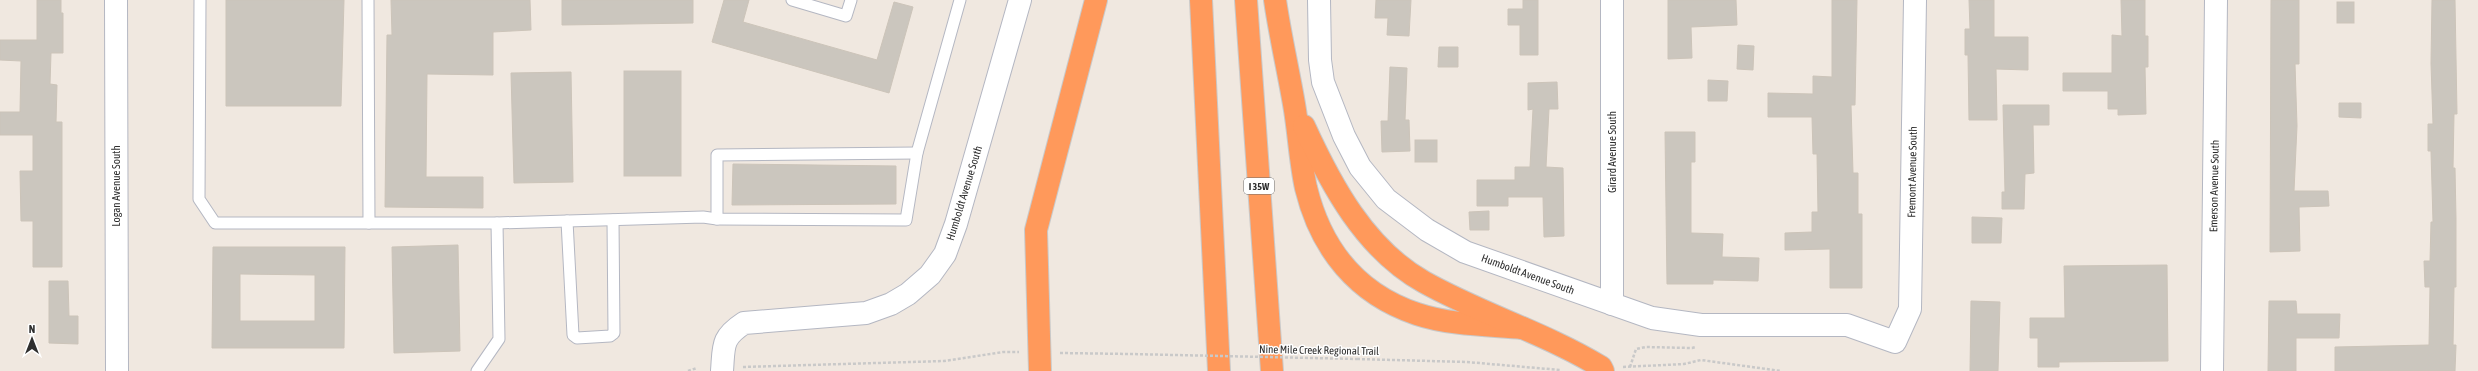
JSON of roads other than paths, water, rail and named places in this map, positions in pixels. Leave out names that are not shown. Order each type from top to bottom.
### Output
[{"type":"highway","points":[[1040,371],[1036,230],[1096,0]]},
{"type":"highway","points":[[1201,0],[1219,371]]},
{"type":"highway","name":"I 35W","points":[[1246,0],[1272,371]]},
{"type":"highway","points":[[1275,0],[1294,104],[1306,188],[1317,223],[1332,252],[1357,280],[1380,296],[1417,314],[1454,322],[1522,328]]},
{"type":"highway","points":[[1294,104],[1322,164],[1344,203],[1370,236],[1392,259],[1423,282],[1522,328],[1572,349],[1601,367],[1603,371]]},
{"type":"street","name":"Logan Avenue South","points":[[116,0],[117,371]]},
{"type":"street","name":"Humboldt Avenue South","points":[[722,371],[724,344],[730,332],[744,323],[866,313],[892,304],[908,294],[930,275],[945,254],[956,224],[1020,0]]},
{"type":"street","name":"Humboldt Avenue South","points":[[1319,0],[1322,82],[1330,104],[1360,167],[1386,199],[1427,230],[1465,252],[1652,318],[1701,325],[1847,325],[1895,342]]},
{"type":"street","name":"Girard Avenue South","points":[[1612,0],[1612,304]]},
{"type":"street","name":"Fremont Avenue South","points":[[1895,342],[1910,309],[1915,0]]},
{"type":"street","name":"Emerson Avenue South","points":[[2212,371],[2216,0]]},
{"type":"lane","points":[[200,0],[199,199],[215,223],[497,223],[703,217],[717,219],[906,220],[917,153],[958,0]]},
{"type":"lane","points":[[368,0],[369,223]]},
{"type":"lane","points":[[792,0],[846,16],[851,0]]},
{"type":"lane","points":[[717,219],[717,155],[917,153]]},
{"type":"lane","points":[[567,221],[573,335],[577,338],[610,336],[614,333],[613,220]]},
{"type":"lane","points":[[477,371],[499,339],[497,223]]}]
